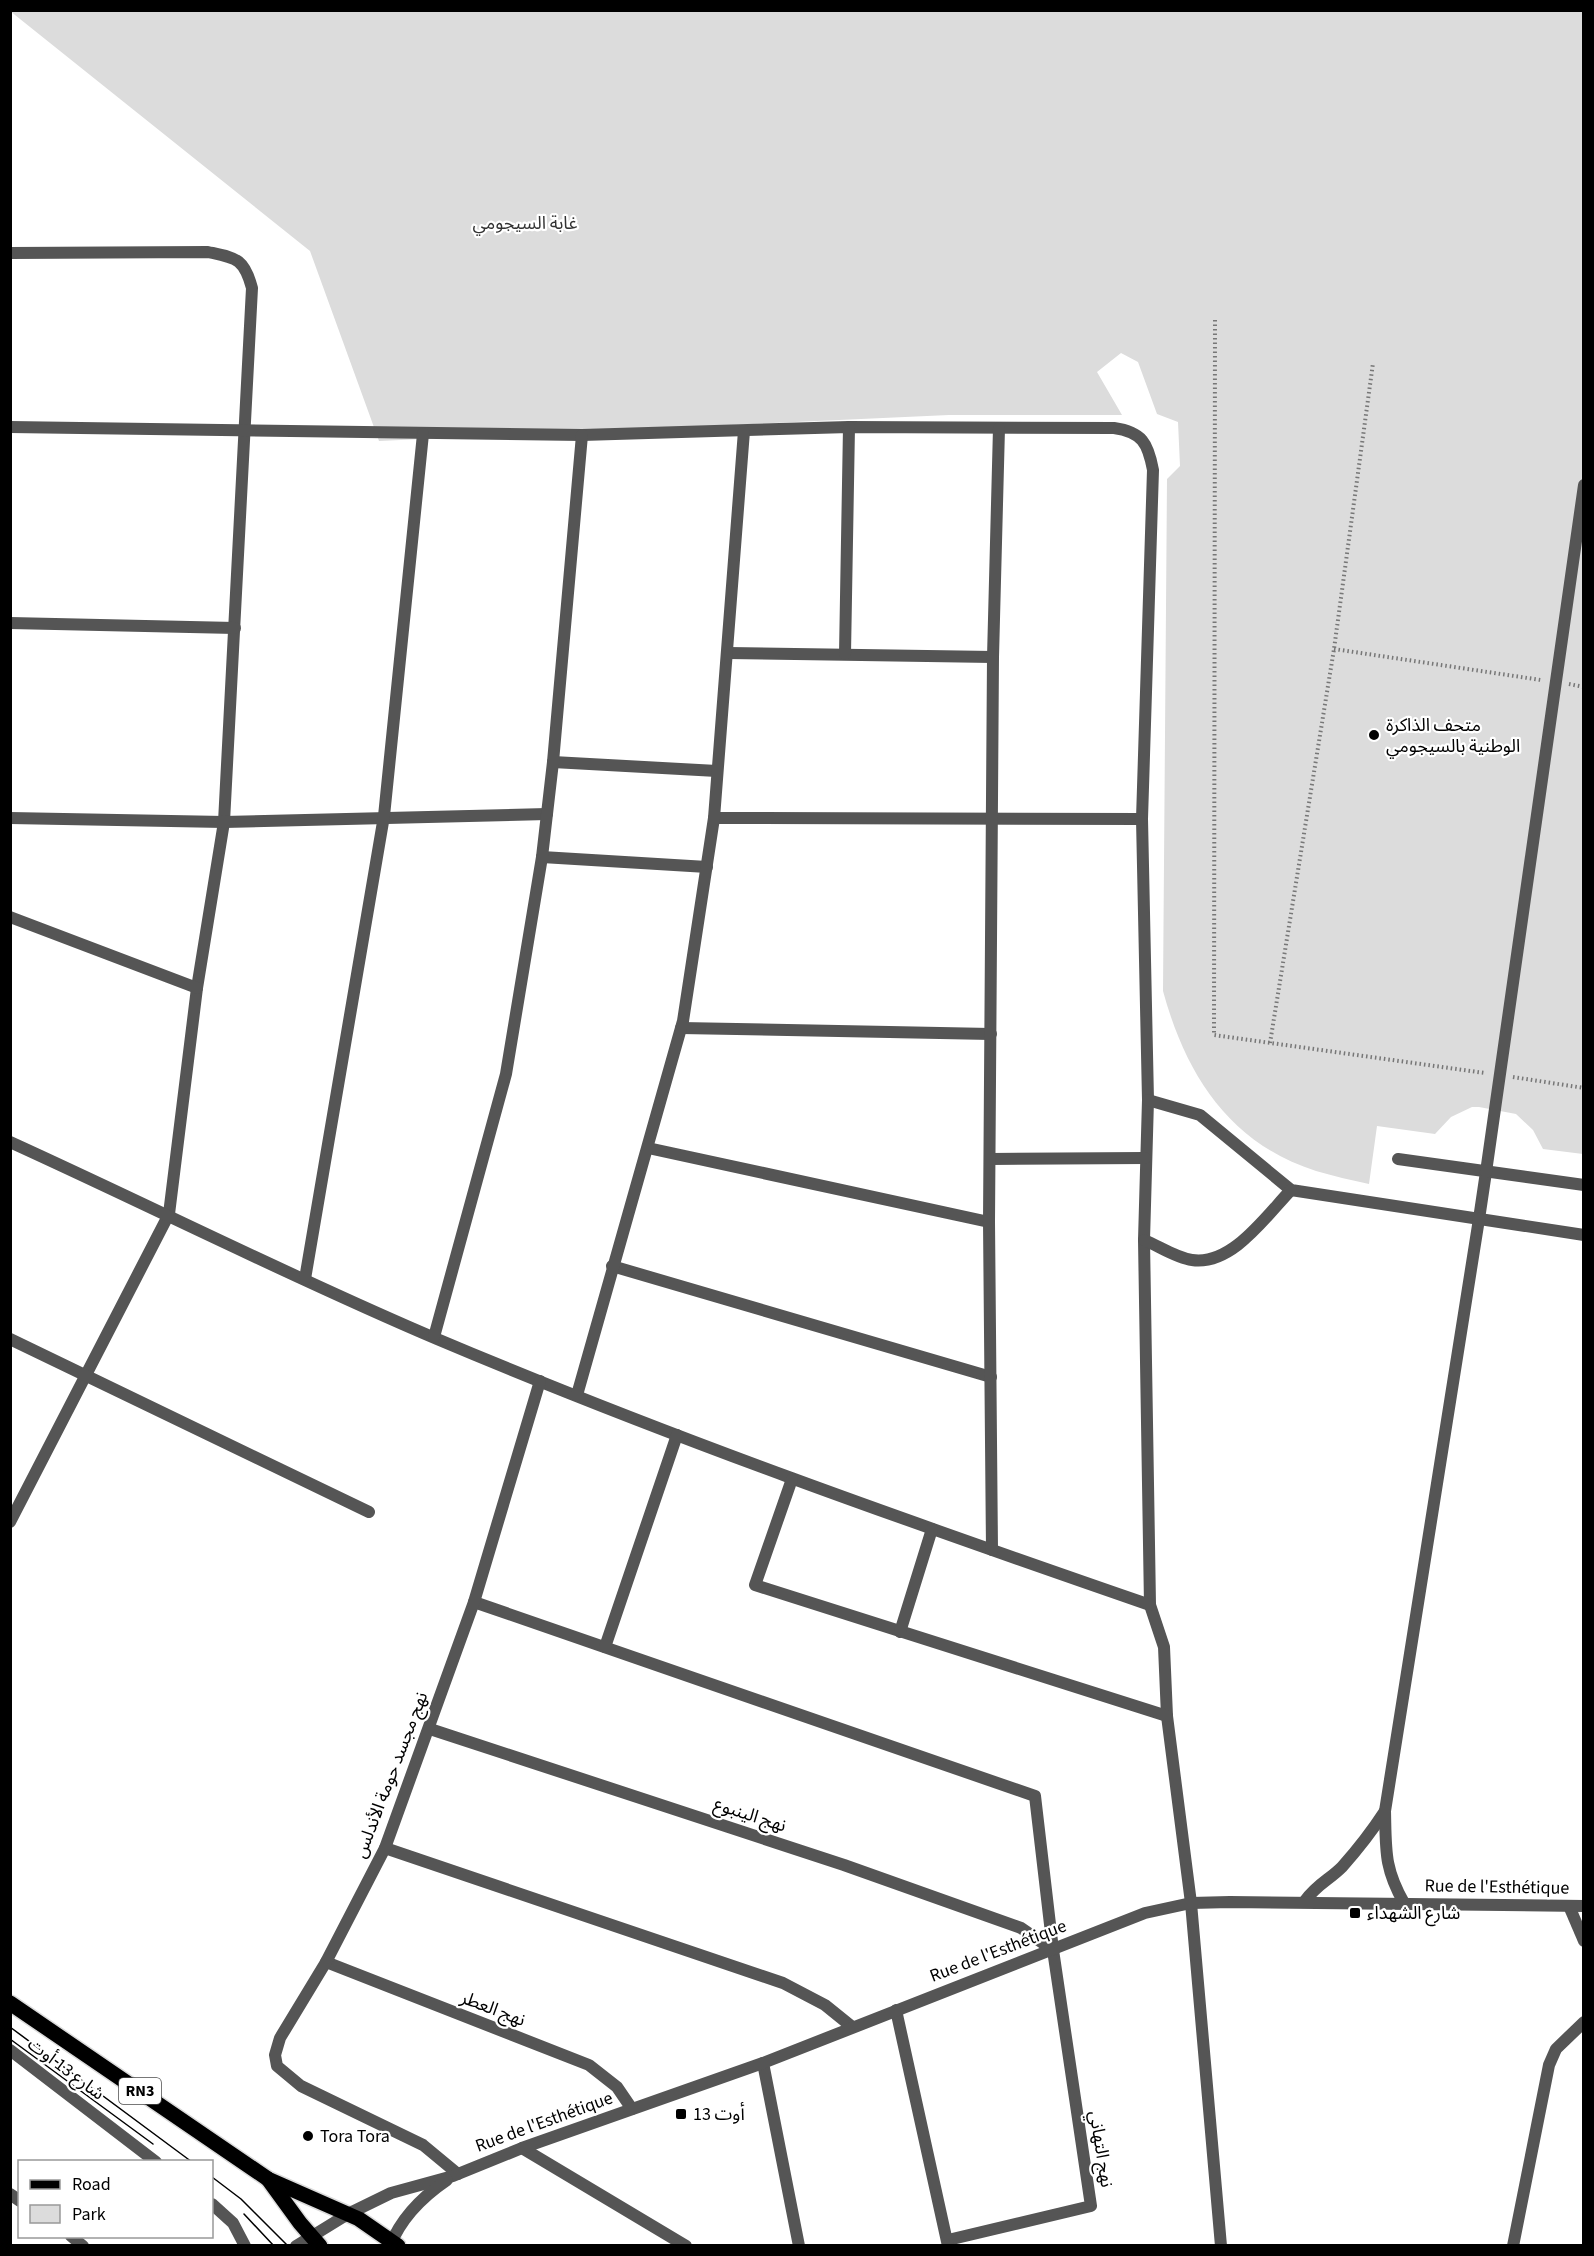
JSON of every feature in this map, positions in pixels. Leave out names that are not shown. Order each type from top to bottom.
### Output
[{"type":"main road","name":"RN3","points":[[10,2003],[268,2179],[348,2214],[393,2244]]},
{"type":"main road","name":"RN3","points":[[268,2179],[316,2241]]},
{"type":"street","points":[[10,253],[207,252],[236,258],[248,272],[252,288],[224,822],[197,988],[169,1214],[88,1376],[10,1521]]},
{"type":"street","points":[[10,427],[582,435],[849,427],[999,428],[1130,430],[1143,440],[1150,452],[1153,470],[1142,819],[1148,1100],[1144,1240],[1150,1605],[1159,1624],[1164,1647],[1167,1716],[1191,1903],[1221,2246]]},
{"type":"street","points":[[845,654],[849,427]]},
{"type":"street","points":[[992,1550],[989,1222],[994,820],[993,657],[999,428]]},
{"type":"street","points":[[577,1395],[681,1028],[714,818],[744,430]]},
{"type":"street","points":[[305,1279],[384,816],[423,434]]},
{"type":"street","points":[[434,1337],[506,1074],[542,857],[553,762],[582,435]]},
{"type":"street","points":[[1404,1903],[1390,1879],[1386,1856],[1385,1811],[1479,1219],[1584,485]]},
{"type":"street","points":[[10,623],[235,628]]},
{"type":"street","points":[[728,654],[993,657]]},
{"type":"street","points":[[553,762],[717,771]]},
{"type":"street","points":[[10,818],[224,822],[547,813]]},
{"type":"street","points":[[714,818],[1142,819]]},
{"type":"street","points":[[542,857],[706,867]]},
{"type":"street","points":[[10,917],[197,988]]},
{"type":"street","points":[[681,1028],[992,1034]]},
{"type":"street","points":[[1148,1100],[1200,1115],[1291,1190],[1584,1235]]},
{"type":"street","points":[[10,1142],[305,1279],[540,1382],[792,1479],[1150,1605]]},
{"type":"street","points":[[648,1148],[989,1222]]},
{"type":"street","points":[[990,1159],[1145,1158]]},
{"type":"street","points":[[1398,1159],[1584,1185]]},
{"type":"street","points":[[1144,1240],[1190,1260],[1207,1260],[1232,1249],[1291,1190]]},
{"type":"street","points":[[612,1266],[991,1377]]},
{"type":"street","points":[[10,1339],[369,1512]]},
{"type":"street","name":"نهج مجسد حومة الأندلس","points":[[455,2175],[423,2145],[301,2086],[277,2066],[275,2055],[280,2038],[326,1962],[385,1848],[430,1729],[474,1602],[540,1382]]},
{"type":"street","points":[[605,1647],[677,1435]]},
{"type":"street","points":[[792,1479],[755,1585],[1167,1716]]},
{"type":"street","points":[[900,1632],[932,1529]]},
{"type":"street","points":[[474,1602],[1035,1796],[1053,1950]]},
{"type":"street","name":"نهج الينبوع","points":[[430,1729],[844,1865],[988,1916],[1021,1928],[1053,1950]]},
{"type":"street","points":[[1304,1902],[1316,1885],[1340,1869],[1368,1836],[1385,1811]]},
{"type":"street","points":[[385,1848],[783,1983],[825,2005],[851,2026]]},
{"type":"street","name":"Rue de l'Esthétique","points":[[296,2246],[316,2241],[348,2214],[391,2193],[455,2175],[522,2148],[763,2063],[851,2026],[1145,1913],[1191,1903],[1304,1902],[1584,1906]]},
{"type":"street","points":[[1569,1906],[1584,1941]]},
{"type":"street","name":"نهج التهاني","points":[[948,2243],[1091,2206],[1053,1950]]},
{"type":"street","name":"نهج العطر","points":[[326,1962],[590,2065],[617,2087],[632,2109]]},
{"type":"street","points":[[896,2010],[948,2243]]},
{"type":"street","points":[[1513,2246],[1549,2065],[1556,2049],[1584,2022]]},
{"type":"street","name":"شارع 13 أوت","points":[[10,2050],[153,2160]]},
{"type":"street","points":[[763,2063],[799,2246]]},
{"type":"street","points":[[522,2148],[686,2246]]},
{"type":"street","name":"Rue de l'Esthétique","points":[[393,2244],[417,2204],[455,2175]]},
{"type":"street","points":[[213,2205],[233,2223],[245,2246]]},
{"type":"path","points":[[1215,320],[1214,1035],[1584,1088]]},
{"type":"path","points":[[1270,1042],[1334,649],[1373,363]]},
{"type":"path","points":[[1334,649],[1584,687]]},
{"type":"green space","name":"متحف الذاكرة الوطنية بالسيجومي","points":[[10,11],[1583,11],[1583,1154],[1543,1149],[1533,1130],[1516,1114],[1472,1107],[1451,1117],[1435,1134],[1377,1126],[1369,1184],[1335,1176],[1285,1159],[1259,1143],[1235,1124],[1216,1102],[1184,1051],[1163,991],[1167,479],[1180,466],[1178,422],[1157,414],[1138,362],[1121,353],[1097,372],[1122,415],[949,415],[379,441],[310,251]]},
{"type":"tram line","points":[[10,2027],[189,2160]]},
{"type":"tram line","points":[[10,2039],[153,2144]]},
{"type":"tram line","points":[[213,2178],[241,2199],[288,2246]]},
{"type":"tram line","points":[[244,2214],[274,2246]]},
{"type":"place","name":"متحف الذاكرة الوطنية بالسيجومي","points":[[1374,735]]},
{"type":"place","name":"شارع الشهداء","points":[[1355,1913]]},
{"type":"place","name":"13 أوت","points":[[681,2114]]},
{"type":"place","name":"Tora Tora","points":[[308,2136]]},
{"type":"park label","name":"غابة السيجومي","points":[[525,223]]}]
